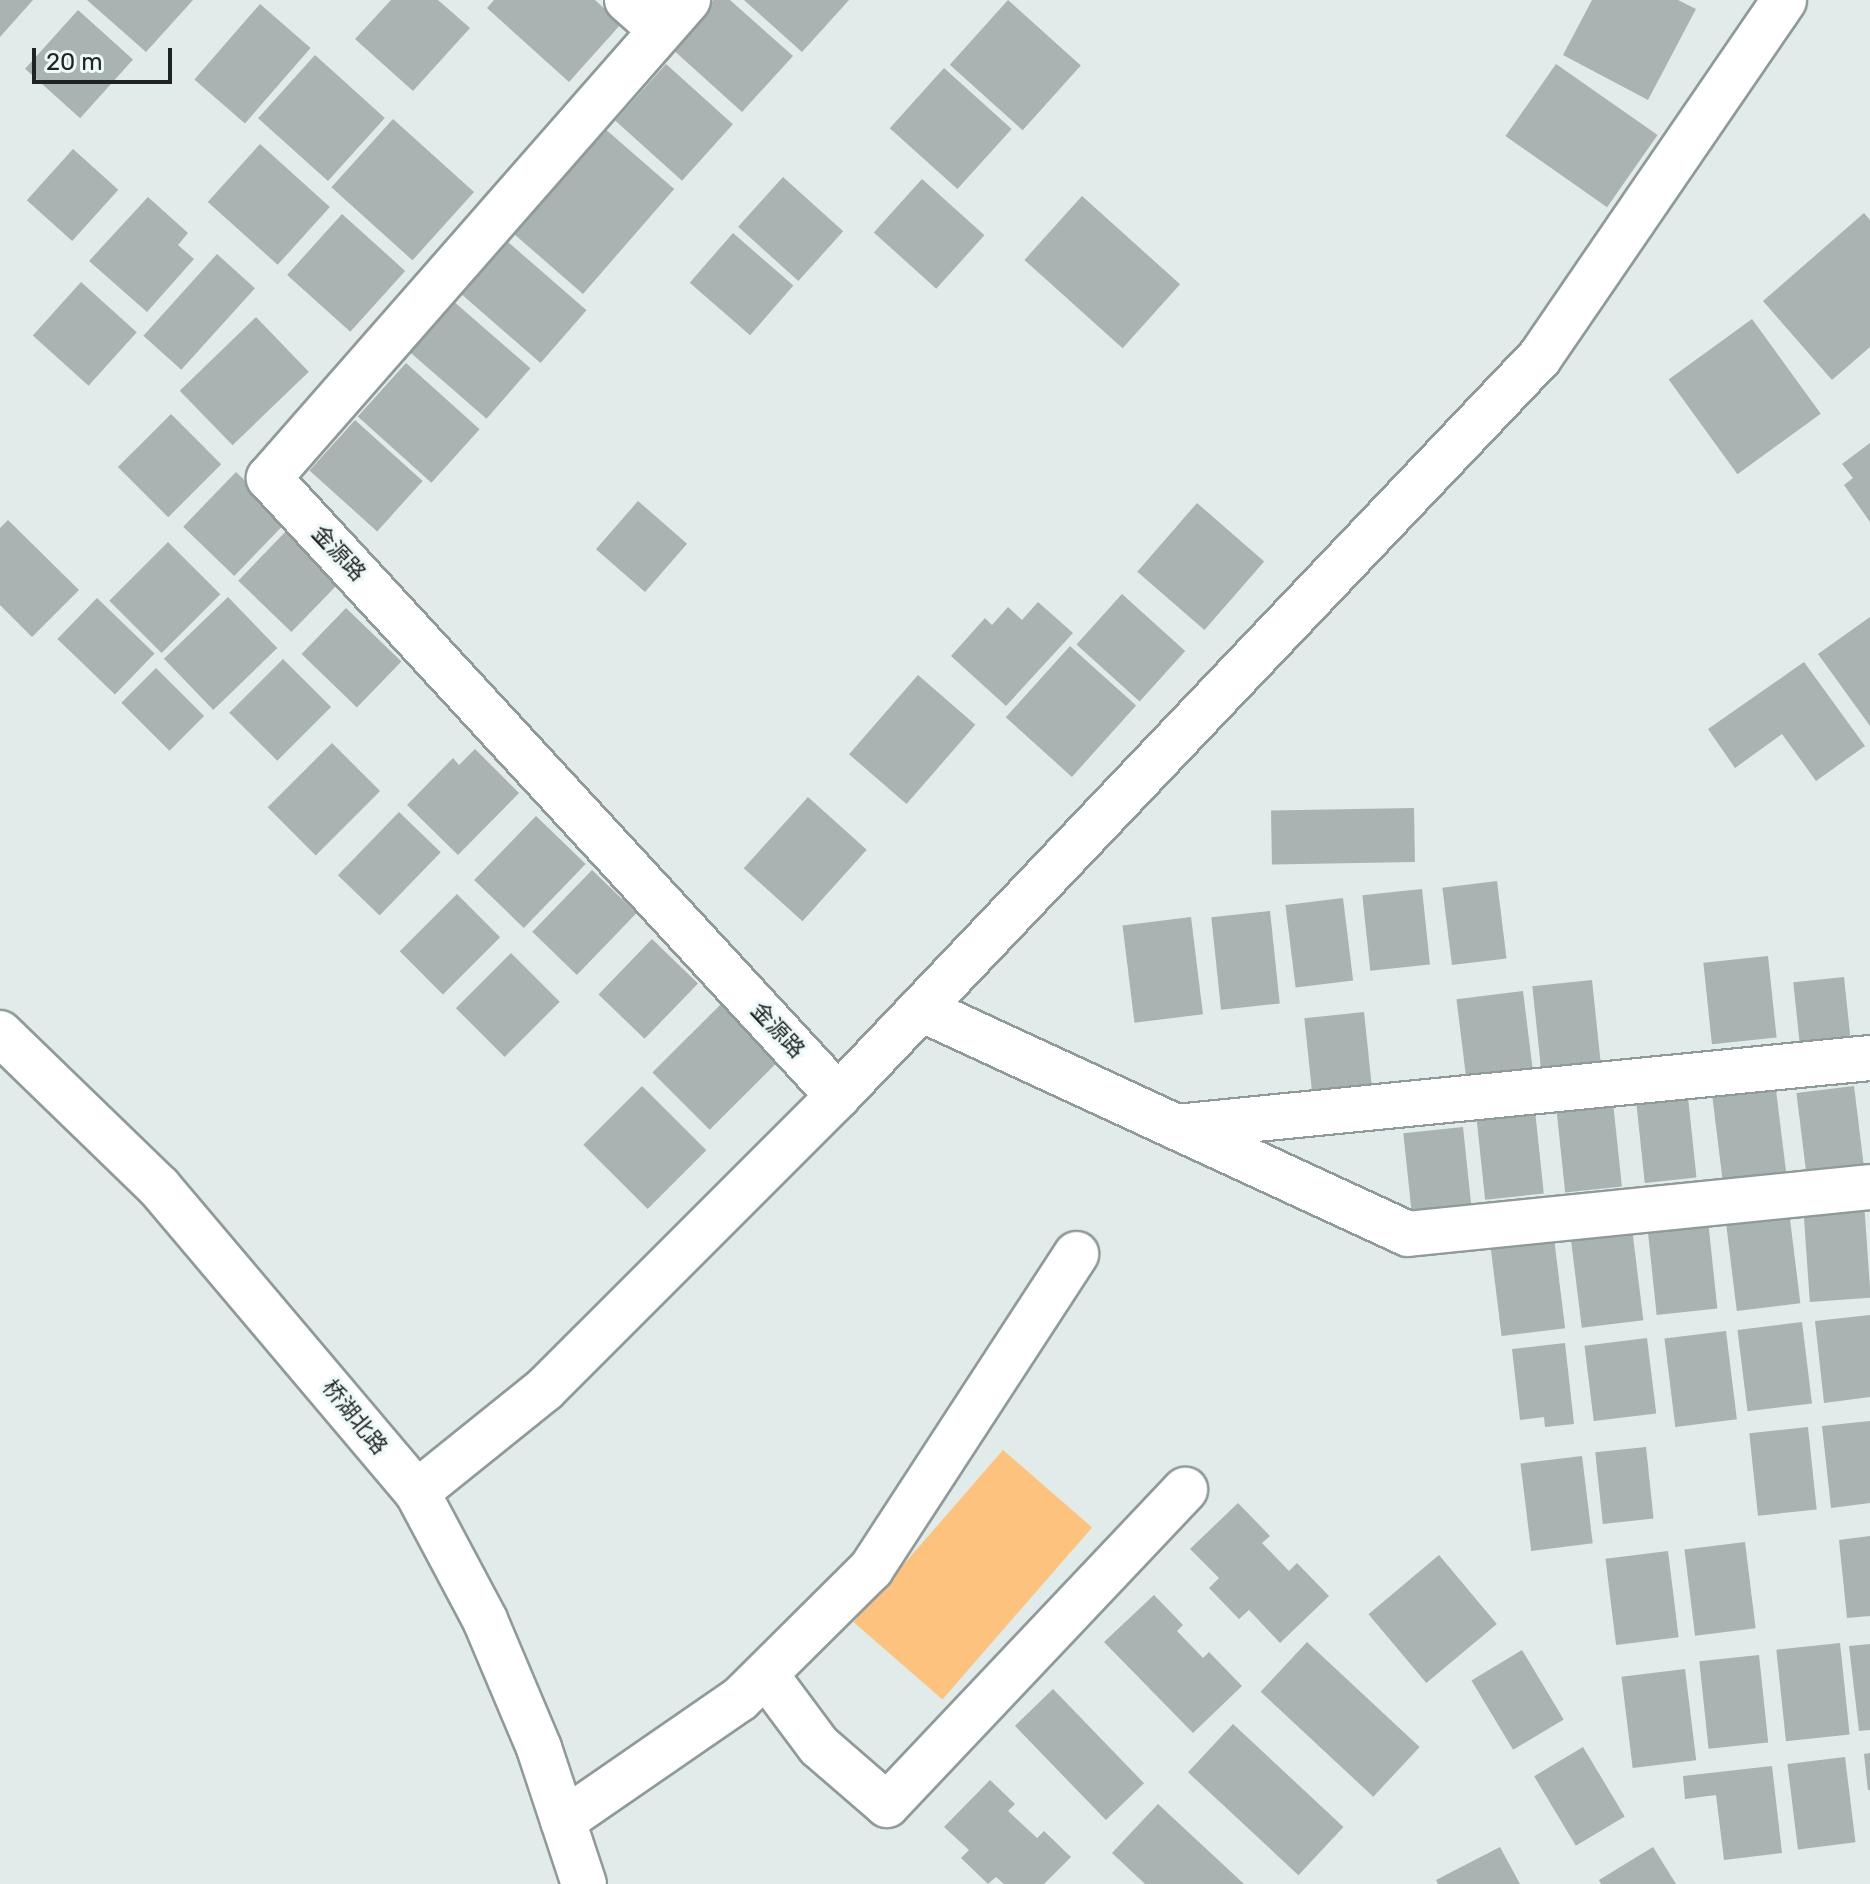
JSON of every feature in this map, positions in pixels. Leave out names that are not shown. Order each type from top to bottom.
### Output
[{"type":"street","points":[[627,0],[674,15]]},
{"type":"street","points":[[417,1492],[545,1389],[838,1096],[1540,357],[1784,0]]},
{"type":"street","name":"金源路","points":[[674,15],[269,478],[838,1096]]},
{"type":"street","points":[[921,1009],[1408,1234],[1870,1187]]},
{"type":"street","name":"桥湖北路","points":[[0,1033],[159,1187],[417,1492],[485,1620],[539,1748],[584,1884]]},
{"type":"street","points":[[1176,1127],[1870,1058]]},
{"type":"street","points":[[563,1821],[766,1675],[871,1569],[1076,1254]]},
{"type":"street","points":[[766,1675],[819,1746],[887,1805],[1185,1490]]},
{"type":"shaded area","points":[[1003,1450],[1092,1527],[942,1699],[853,1622]]},
{"type":"building","points":[[0,0],[33,0],[0,37]]},
{"type":"building","points":[[87,0],[193,0],[146,52]]},
{"type":"building","points":[[391,0],[438,0],[470,28],[413,91],[355,39]]},
{"type":"building","points":[[494,0],[595,0],[621,24],[569,82],[487,8]]},
{"type":"building","points":[[713,0],[730,0],[793,56],[742,112],[670,47]]},
{"type":"building","points":[[744,0],[849,0],[802,52]]},
{"type":"building","points":[[1008,0],[1081,66],[1023,130],[950,65]]},
{"type":"building","points":[[1592,0],[1678,0],[1696,9],[1648,100],[1563,55]]},
{"type":"building","points":[[260,4],[311,48],[245,123],[194,79]]},
{"type":"building","points":[[78,10],[133,60],[80,118],[25,69]]},
{"type":"building","points":[[315,55],[385,118],[328,181],[258,118]]},
{"type":"building","points":[[666,64],[733,124],[682,181],[615,120]]},
{"type":"building","points":[[1556,64],[1658,135],[1607,207],[1506,136]]},
{"type":"building","points":[[944,68],[1012,129],[957,189],[890,128]]},
{"type":"building","points":[[393,119],[474,192],[412,260],[331,187]]},
{"type":"building","points":[[604,128],[674,189],[583,294],[513,233]]},
{"type":"building","points":[[260,144],[330,207],[278,265],[208,202]]},
{"type":"building","points":[[73,149],[118,190],[72,241],[27,200]]},
{"type":"building","points":[[783,177],[843,231],[798,281],[738,227]]},
{"type":"building","points":[[922,179],[984,235],[936,289],[874,233]]},
{"type":"building","points":[[1082,196],[1180,284],[1123,348],[1024,260]]},
{"type":"building","points":[[148,197],[188,233],[178,245],[194,259],[147,312],[89,261]]},
{"type":"building","points":[[1864,213],[1870,220],[1870,347],[1832,380],[1763,301]]},
{"type":"building","points":[[342,214],[405,271],[350,332],[287,275]]},
{"type":"building","points":[[733,233],[793,285],[750,335],[690,283]]},
{"type":"building","points":[[508,242],[586,310],[541,363],[462,295]]},
{"type":"building","points":[[217,254],[255,288],[181,370],[143,336]]},
{"type":"building","points":[[81,282],[137,332],[89,386],[33,336]]},
{"type":"building","points":[[452,300],[530,368],[487,419],[408,351]]},
{"type":"building","points":[[256,317],[309,372],[233,445],[180,391]]},
{"type":"building","points":[[1752,319],[1821,414],[1737,474],[1669,380]]},
{"type":"building","points":[[406,363],[480,429],[431,483],[358,417]]},
{"type":"building","points":[[171,414],[221,464],[168,517],[118,467]]},
{"type":"building","points":[[355,420],[423,481],[377,531],[309,471]]},
{"type":"building","points":[[1870,443],[1870,522],[1844,485],[1853,478],[1842,464]]},
{"type":"building","points":[[236,472],[287,521],[234,576],[183,527]]},
{"type":"building","points":[[638,501],[687,544],[645,592],[596,549]]},
{"type":"building","points":[[1197,503],[1264,561],[1204,630],[1137,572]]},
{"type":"building","points":[[8,520],[79,590],[32,637],[0,605],[0,528]]},
{"type":"building","points":[[291,526],[344,577],[291,632],[238,581]]},
{"type":"building","points":[[168,542],[220,594],[162,653],[109,601]]},
{"type":"building","points":[[1122,594],[1185,651],[1140,701],[1076,645]]},
{"type":"building","points":[[228,597],[277,648],[213,710],[164,659]]},
{"type":"building","points":[[97,598],[155,654],[115,695],[57,639]]},
{"type":"building","points":[[1038,602],[1073,633],[1006,706],[951,656],[985,618],[992,625],[1008,607],[1022,620]]},
{"type":"building","points":[[346,608],[401,661],[357,708],[302,654]]},
{"type":"building","points":[[1870,617],[1870,726],[1818,654]]},
{"type":"building","points":[[1070,646],[1136,706],[1072,777],[1006,717]]},
{"type":"building","points":[[283,659],[331,707],[277,761],[229,713]]},
{"type":"building","points":[[1804,662],[1865,746],[1816,781],[1782,734],[1735,768],[1708,729]]},
{"type":"building","points":[[156,668],[204,716],[169,751],[121,703]]},
{"type":"building","points":[[918,675],[975,725],[906,804],[849,754]]},
{"type":"building","points":[[332,743],[380,791],[316,855],[268,807]]},
{"type":"building","points":[[475,749],[519,793],[458,855],[407,805],[453,758],[459,765]]},
{"type":"building","points":[[808,797],[867,850],[802,921],[744,868]]},
{"type":"building","points":[[1414,808],[1415,862],[1272,864],[1271,810]]},
{"type":"building","points":[[399,812],[441,852],[380,916],[338,875]]},
{"type":"building","points":[[536,816],[586,864],[524,928],[474,880]]},
{"type":"building","points":[[592,870],[637,913],[577,975],[532,932]]},
{"type":"building","points":[[1497,881],[1507,958],[1452,965],[1442,888]]},
{"type":"building","points":[[1422,889],[1430,965],[1370,971],[1362,895]]},
{"type":"building","points":[[457,894],[500,937],[443,994],[400,951]]},
{"type":"building","points":[[1343,898],[1353,980],[1296,987],[1285,905]]},
{"type":"building","points":[[1270,911],[1280,1003],[1221,1010],[1211,917]]},
{"type":"building","points":[[1191,917],[1203,1014],[1134,1023],[1123,925]]},
{"type":"building","points":[[652,939],[698,983],[645,1039],[599,994]]},
{"type":"building","points":[[511,953],[560,1002],[505,1057],[456,1008]]},
{"type":"building","points":[[1768,956],[1777,1038],[1712,1044],[1703,963]]},
{"type":"building","points":[[1844,977],[1851,1043],[1800,1048],[1793,982]]},
{"type":"building","points":[[1592,980],[1601,1063],[1541,1069],[1532,986]]},
{"type":"building","points":[[1523,991],[1533,1076],[1467,1085],[1456,999]]},
{"type":"building","points":[[721,1004],[778,1061],[710,1130],[652,1073]]},
{"type":"building","points":[[1364,1012],[1373,1102],[1314,1108],[1304,1018]]},
{"type":"building","points":[[642,1086],[706,1150],[648,1209],[583,1145]]},
{"type":"building","points":[[1854,1086],[1864,1168],[1807,1175],[1796,1093]]},
{"type":"building","points":[[1776,1090],[1787,1181],[1724,1189],[1712,1098]]},
{"type":"building","points":[[1688,1097],[1696,1178],[1645,1183],[1636,1102]]},
{"type":"building","points":[[1613,1102],[1622,1187],[1565,1192],[1556,1108]]},
{"type":"building","points":[[1535,1110],[1544,1194],[1485,1200],[1476,1116]]},
{"type":"building","points":[[1463,1127],[1472,1209],[1412,1215],[1403,1133]]},
{"type":"building","points":[[1864,1202],[1870,1298],[1810,1302],[1803,1206]]},
{"type":"building","points":[[1789,1211],[1800,1303],[1737,1311],[1725,1219]]},
{"type":"building","points":[[1708,1220],[1717,1309],[1657,1315],[1647,1226]]},
{"type":"building","points":[[1632,1228],[1643,1320],[1582,1328],[1570,1236]]},
{"type":"building","points":[[1554,1238],[1565,1328],[1502,1336],[1490,1246]]},
{"type":"building","points":[[1870,1315],[1870,1397],[1824,1403],[1815,1321]]},
{"type":"building","points":[[1802,1322],[1812,1403],[1747,1411],[1737,1330]]},
{"type":"building","points":[[1726,1331],[1737,1419],[1675,1427],[1664,1339]]},
{"type":"building","points":[[1647,1338],[1656,1413],[1594,1421],[1584,1346]]},
{"type":"building","points":[[1565,1343],[1574,1424],[1545,1427],[1544,1417],[1520,1420],[1512,1349]]},
{"type":"building","points":[[1870,1421],[1870,1503],[1831,1508],[1822,1426]]},
{"type":"building","points":[[1808,1427],[1817,1510],[1758,1516],[1749,1433]]},
{"type":"building","points":[[1646,1447],[1654,1519],[1603,1524],[1595,1452]]},
{"type":"building","points":[[1582,1456],[1593,1543],[1531,1551],[1520,1464]]},
{"type":"building","points":[[1238,1503],[1270,1536],[1262,1543],[1289,1571],[1297,1563],[1329,1596],[1280,1643],[1249,1610],[1239,1619],[1209,1588],[1219,1578],[1190,1549]]},
{"type":"building","points":[[1870,1536],[1870,1616],[1847,1618],[1839,1540]]},
{"type":"building","points":[[1745,1542],[1756,1628],[1695,1636],[1684,1549]]},
{"type":"building","points":[[1668,1551],[1679,1637],[1616,1645],[1605,1559]]},
{"type":"building","points":[[1439,1555],[1497,1624],[1426,1683],[1369,1614]]},
{"type":"building","points":[[1154,1595],[1183,1625],[1177,1631],[1203,1658],[1209,1652],[1242,1686],[1193,1733],[1104,1642]]},
{"type":"building","points":[[1307,1642],[1420,1747],[1373,1797],[1261,1692]]},
{"type":"building","points":[[1840,1643],[1850,1734],[1786,1741],[1776,1650]]},
{"type":"building","points":[[1870,1644],[1870,1730],[1859,1731],[1849,1646]]},
{"type":"building","points":[[1522,1650],[1564,1719],[1513,1750],[1471,1680]]},
{"type":"building","points":[[1759,1655],[1768,1743],[1709,1749],[1699,1661]]},
{"type":"building","points":[[1685,1669],[1696,1760],[1633,1768],[1621,1677]]},
{"type":"building","points":[[1053,1689],[1144,1783],[1106,1820],[1015,1726]]},
{"type":"building","points":[[1233,1724],[1343,1827],[1298,1875],[1188,1772]]},
{"type":"building","points":[[1583,1747],[1625,1816],[1576,1846],[1534,1776]]},
{"type":"building","points":[[1870,1753],[1870,1790],[1868,1790],[1864,1754]]},
{"type":"building","points":[[1845,1757],[1855,1842],[1798,1849],[1787,1764]]},
{"type":"building","points":[[1772,1766],[1782,1853],[1724,1860],[1716,1795],[1685,1799],[1683,1776]]},
{"type":"building","points":[[990,1780],[1015,1804],[1008,1811],[1037,1838],[1044,1831],[1071,1857],[1044,1884],[1004,1884],[996,1877],[988,1884],[961,1858],[969,1850],[944,1827]]},
{"type":"building","points":[[1158,1804],[1244,1884],[1145,1884],[1112,1853]]},
{"type":"building","points":[[1500,1847],[1520,1884],[1438,1884],[1436,1880]]},
{"type":"building","points":[[1653,1847],[1676,1884],[1601,1884],[1599,1880]]}]
